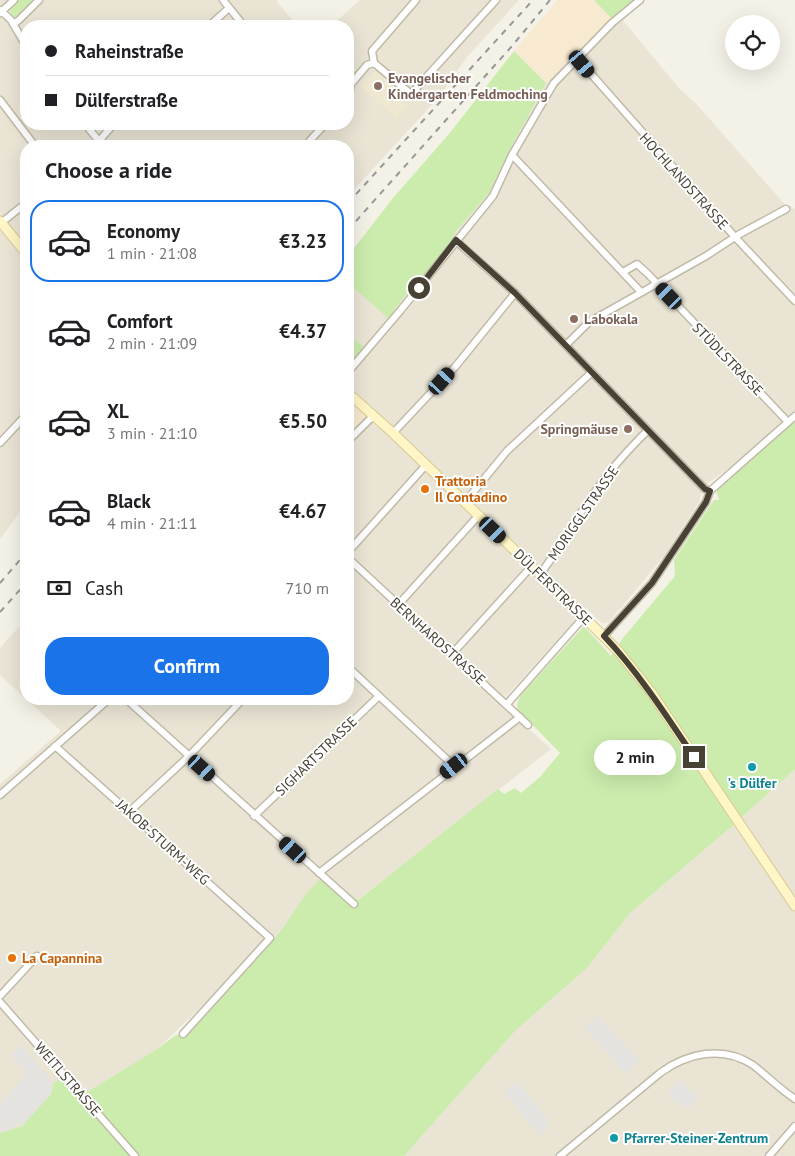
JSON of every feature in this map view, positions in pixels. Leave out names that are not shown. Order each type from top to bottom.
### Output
[{"type":"main road","points":[[1,222],[20,246]]},
{"type":"main road","name":"DÜLFERSTRASSE","points":[[354,398],[393,433],[619,652],[651,692],[795,906]]},
{"type":"street","points":[[14,0],[0,12],[7,15],[20,36]]},
{"type":"street","points":[[13,24],[39,0]]},
{"type":"street","points":[[223,0],[239,20]]},
{"type":"street","points":[[416,0],[372,51],[374,63],[411,94],[496,0]]},
{"type":"street","points":[[354,365],[493,196],[512,155],[554,83],[612,23],[640,0]]},
{"type":"street","points":[[216,20],[229,8]]},
{"type":"street","name":"HOCHLANDSTRASSE","points":[[577,58],[735,237],[795,301]]},
{"type":"street","points":[[354,80],[367,65],[374,63]]},
{"type":"street","points":[[0,100],[20,126]]},
{"type":"street","points":[[23,130],[30,140]]},
{"type":"street","points":[[310,140],[320,130]]},
{"type":"street","points":[[512,155],[641,292]]},
{"type":"street","points":[[1,222],[20,208]]},
{"type":"street","points":[[566,345],[589,322],[786,209]]},
{"type":"street","points":[[456,240],[515,293],[647,431],[705,489],[710,491]]},
{"type":"street","name":"STÜDLSTRASSE","points":[[623,272],[637,264],[788,422]]},
{"type":"street","points":[[393,433],[455,367],[515,293]]},
{"type":"street","points":[[464,502],[507,451],[592,372]]},
{"type":"street","points":[[354,436],[374,416]]},
{"type":"street","points":[[604,636],[652,583],[706,502],[710,491],[795,416]]},
{"type":"street","points":[[0,443],[20,421]]},
{"type":"street","name":"MORIGGLSTRASSE","points":[[540,574],[560,548],[594,493],[620,460],[647,431]]},
{"type":"street","points":[[354,545],[426,465]]},
{"type":"street","points":[[398,605],[478,516]]},
{"type":"street","name":"BERNHARDSTRASSE","points":[[354,564],[528,725]]},
{"type":"street","points":[[452,654],[532,567]]},
{"type":"street","points":[[507,704],[584,617]]},
{"type":"street","points":[[354,673],[454,766]]},
{"type":"street","name":"SIGHARTSTRASSE","points":[[254,816],[379,696]]},
{"type":"street","points":[[0,795],[102,705]]},
{"type":"street","points":[[133,705],[354,904]]},
{"type":"street","points":[[128,812],[189,756],[237,705]]},
{"type":"street","points":[[319,873],[454,766],[520,717]]},
{"type":"street","name":"JAKOB-STURM-WEG","points":[[55,746],[270,938],[183,1034]]},
{"type":"street","points":[[0,996],[37,956]]},
{"type":"street","name":"WEITLSTRASSE","points":[[0,1002],[135,1156]]},
{"type":"street","points":[[560,1156],[672,1064],[688,1056],[718,1053],[741,1058],[794,1097]]},
{"type":"street","points":[[773,1154],[795,1126]]},
{"type":"shaded area","points":[[0,0],[276,0],[292,20],[20,20],[20,130],[354,130],[354,20],[338,20],[360,0],[519,0],[467,57],[439,97],[354,189],[354,140],[20,140],[20,512],[0,539]]},
{"type":"shaded area","points":[[558,0],[594,0],[611,18],[546,83],[514,51]]},
{"type":"shaded area","points":[[620,17],[678,87],[699,107],[787,207],[791,206],[795,210],[795,422],[709,482],[701,493],[699,502],[664,556],[609,622],[602,623],[586,608],[500,703],[551,749],[357,900],[287,922],[272,940],[157,1049],[89,1091],[53,1084],[52,1094],[22,1126],[0,1133],[0,784],[61,731],[33,705],[354,705],[354,361],[364,347],[354,338],[354,288],[389,319],[396,307],[452,239],[456,231],[489,193],[509,151],[546,83],[611,18]]},
{"type":"shaded area","points":[[377,69],[406,96],[402,100],[408,106],[397,119],[360,86]]},
{"type":"shaded area","points":[[354,400],[371,413],[354,432]]},
{"type":"shaded area","points":[[20,626],[20,693],[0,675],[0,648]]},
{"type":"shaded area","points":[[795,769],[795,1156],[404,1156],[516,1030],[587,968],[630,913],[731,827]]},
{"type":"shaded area","points":[[598,1016],[640,1062],[626,1074],[584,1027]]},
{"type":"shaded area","points":[[21,1045],[52,1081],[51,1094],[22,1126],[18,1122],[10,1130],[0,1131],[0,1105],[27,1074],[10,1054]]},
{"type":"shaded area","points":[[678,1080],[699,1097],[688,1110],[667,1094]]},
{"type":"shaded area","points":[[517,1082],[549,1120],[545,1123],[549,1128],[540,1136],[504,1093]]},
{"type":"green space","points":[[17,0],[36,0],[22,15],[17,17],[13,16],[10,10]]},
{"type":"green space","points":[[594,0],[641,0],[620,17],[611,18]]},
{"type":"green space","points":[[514,51],[546,83],[509,151],[489,193],[456,231],[444,252],[404,297],[389,319],[354,288],[354,248],[393,198],[449,134]]},
{"type":"green space","points":[[354,338],[364,347],[354,360]]},
{"type":"green space","points":[[795,422],[795,769],[731,827],[630,913],[587,968],[516,1030],[404,1156],[0,1156],[0,1133],[22,1126],[51,1094],[53,1084],[58,1080],[89,1091],[176,1035],[187,1034],[266,949],[306,894],[323,876],[358,900],[498,789],[504,794],[515,788],[521,793],[540,777],[560,753],[518,710],[517,704],[521,695],[584,626],[611,656],[623,638],[675,576],[674,560],[714,500],[719,500],[716,489]]},
{"type":"railway","points":[[354,196],[533,0]]},
{"type":"railway","points":[[354,223],[512,46],[550,0]]},
{"type":"railway","points":[[0,583],[20,560]]},
{"type":"railway","points":[[0,612],[20,590]]},
{"type":"place","name":"Evangelischer Kindergarten Feldmoching","points":[[378,86]]},
{"type":"place","name":"Labokala","points":[[574,319]]},
{"type":"place","name":"Springmäuse","points":[[628,429]]},
{"type":"place","name":"Trattoria Il Contadino","points":[[425,489]]},
{"type":"place","name":"'s Dülfer","points":[[752,767]]},
{"type":"place","name":"La Capannina","points":[[12,958]]},
{"type":"place","name":"Pfarrer-Steiner-Zentrum","points":[[614,1138]]},
{"type":"route","points":[[419,288],[456,240],[515,293],[651,435],[705,489],[710,491],[706,502],[652,583],[604,636],[651,692],[694,757]]}]
